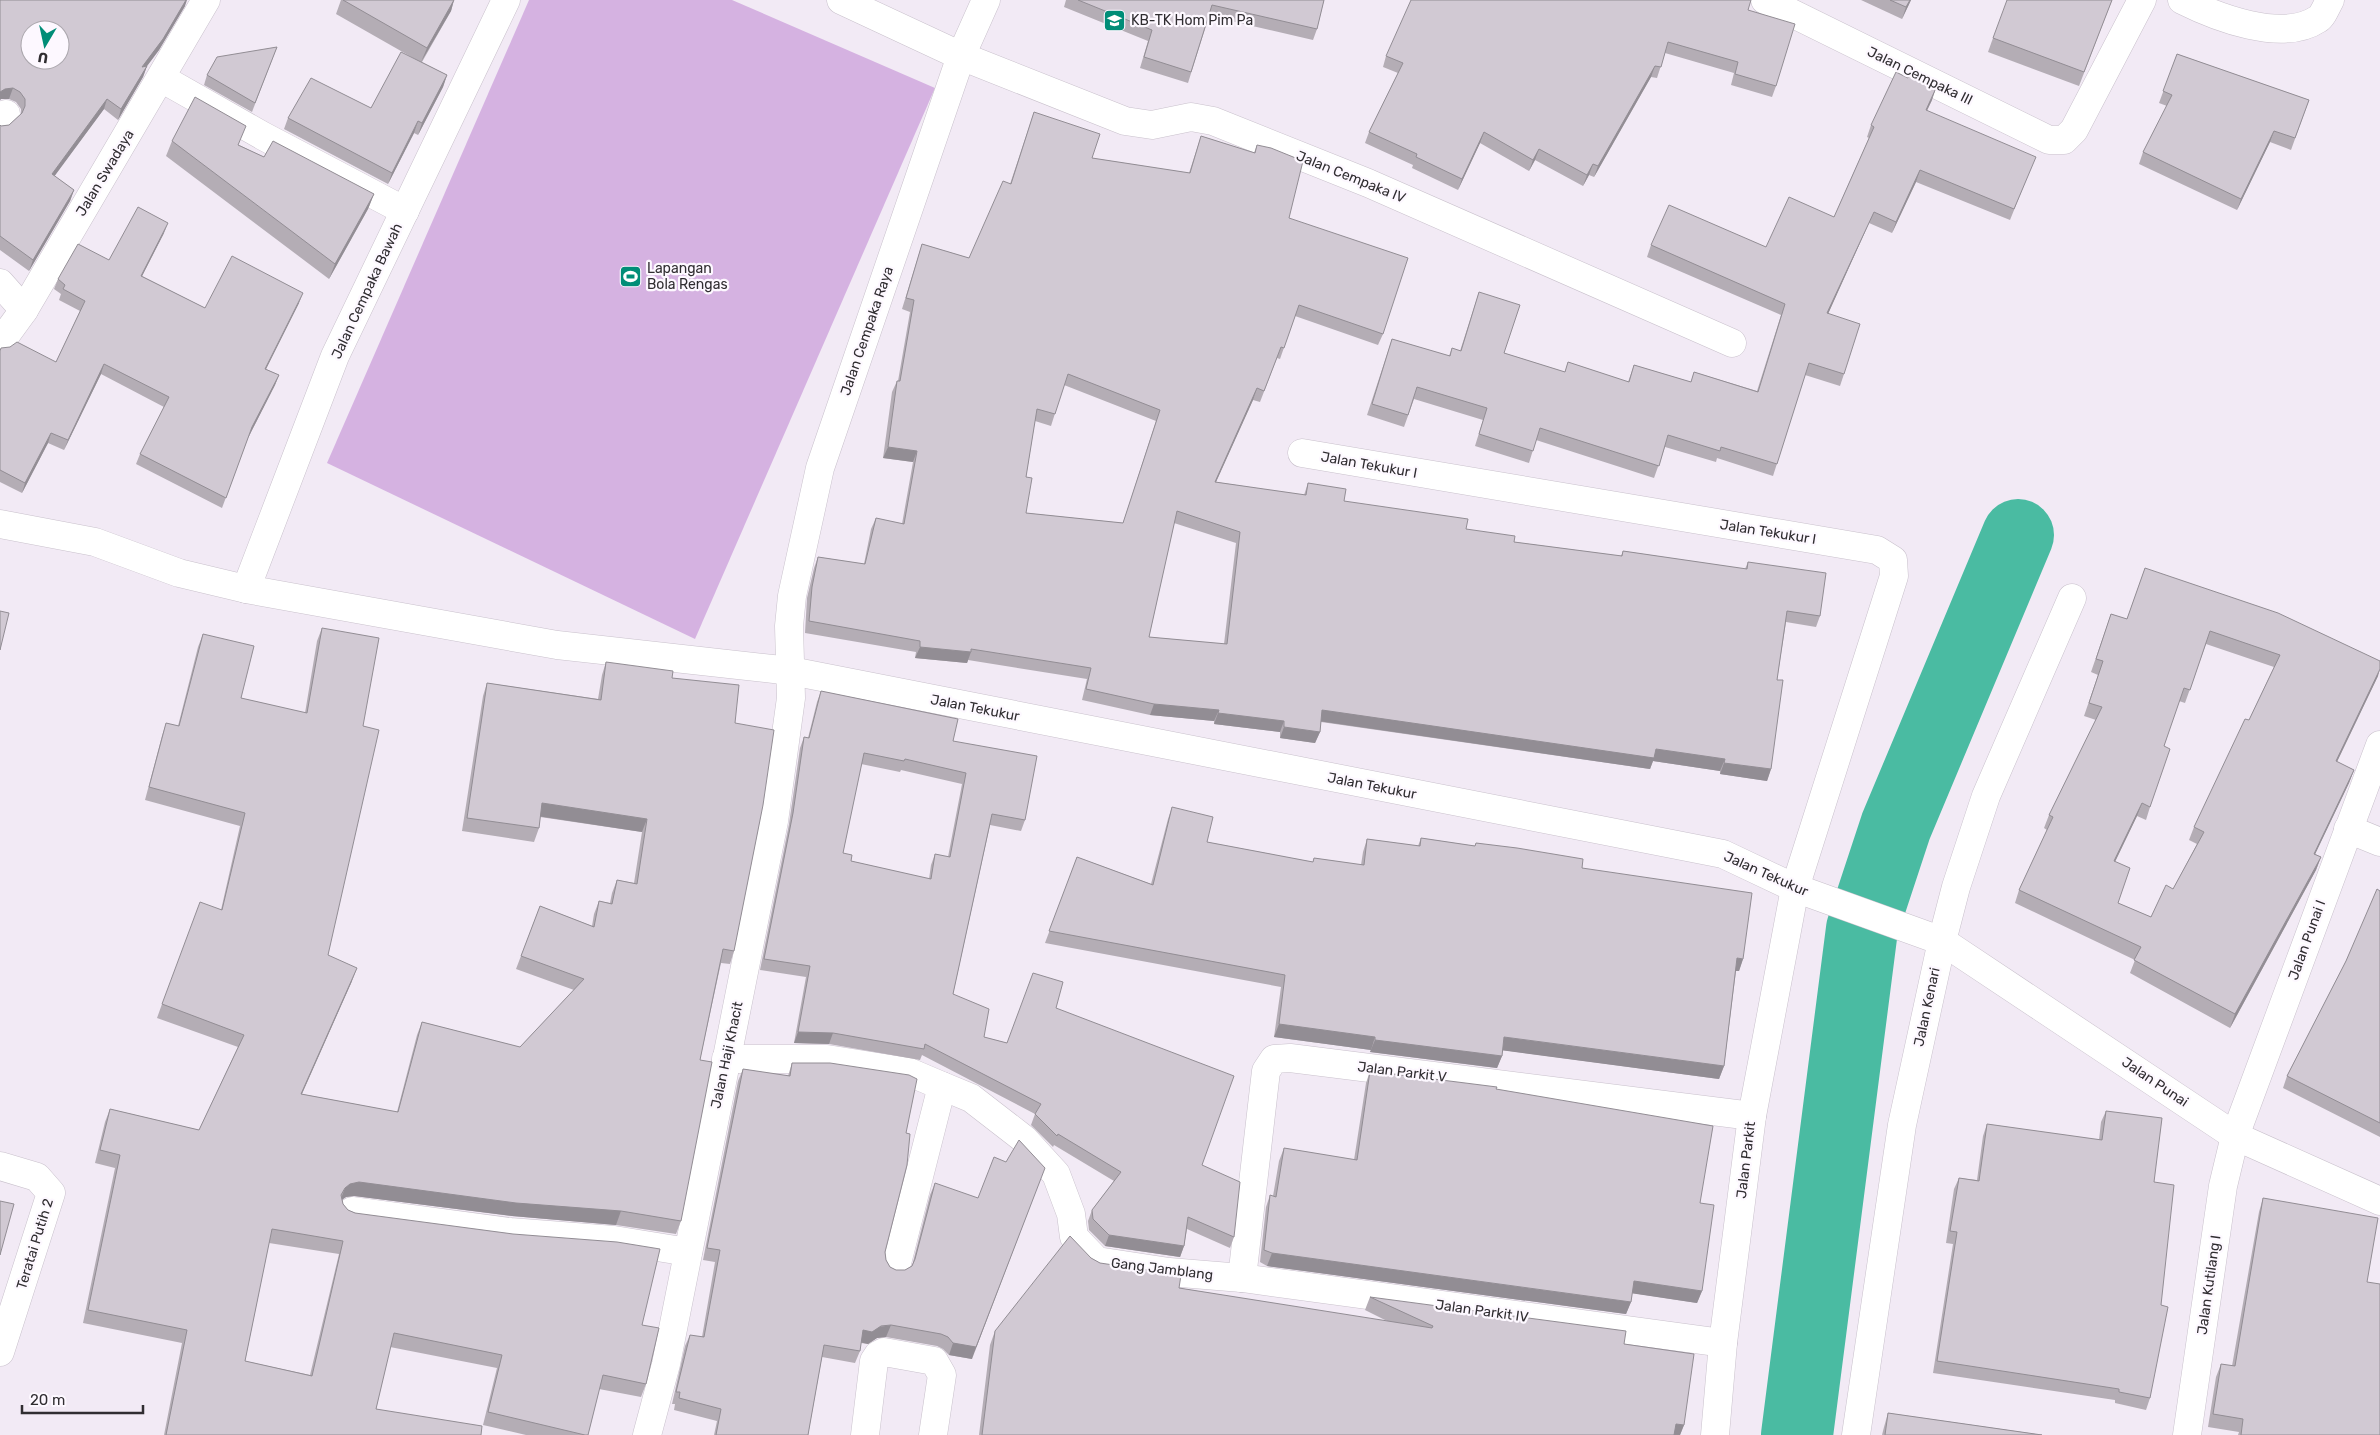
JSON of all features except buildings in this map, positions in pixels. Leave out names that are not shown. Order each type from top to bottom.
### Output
[{"type":"street","name":"Jalan Swadaya","points":[[0,343],[24,310],[206,0]]},
{"type":"street","name":"Jalan Cempaka Bawah","points":[[246,589],[335,356],[506,0]]},
{"type":"street","name":"Jalan Cempaka IV","points":[[841,0],[961,56],[1124,121],[1152,125],[1191,117],[1213,121],[1368,183],[1732,343]]},
{"type":"street","name":"Jalan Cempaka Raya","points":[[791,672],[789,626],[792,596],[820,468],[961,56],[986,0]]},
{"type":"street","name":"Jalan Cempaka III","points":[[1765,0],[2049,140],[2064,140],[2074,130],[2142,0]]},
{"type":"street","points":[[2182,0],[2209,11],[2268,29],[2292,29],[2319,19],[2330,0]]},
{"type":"street","points":[[161,78],[263,136],[405,211]]},
{"type":"street","points":[[0,283],[24,310]]},
{"type":"street","name":"Jalan Tekukur I","points":[[1302,453],[1878,550],[1893,560],[1894,576],[1795,888]]},
{"type":"street","name":"Jalan Tekukur","points":[[0,524],[95,542],[178,572],[246,589],[557,645],[791,672],[1723,854],[1795,888],[1931,936]]},
{"type":"street","name":"Jalan Kenari","points":[[1856,1435],[1931,936],[1956,886],[1986,796],[2072,598]]},
{"type":"street","name":"Jalan Haji Khacit","points":[[647,1435],[666,1364],[774,821],[791,698],[791,672]]},
{"type":"street","name":"Jalan Punai I","points":[[2235,1136],[2380,745]]},
{"type":"street","points":[[2348,830],[2380,842]]},
{"type":"street","name":"Jalan Parkit","points":[[1716,1435],[1723,1343],[1752,1116],[1795,888]]},
{"type":"street","name":"Jalan Punai","points":[[1931,936],[2235,1136],[2380,1201]]},
{"type":"street","name":"Jalan Parkit V","points":[[1242,1278],[1266,1070],[1274,1059],[1290,1058],[1752,1116]]},
{"type":"street","name":"Gang Jamblang","points":[[726,1059],[827,1059],[909,1072],[971,1098],[1024,1139],[1056,1174],[1071,1214],[1074,1237],[1097,1261],[1169,1272],[1242,1278]]},
{"type":"street","points":[[896,1267],[942,1086]]},
{"type":"street","name":"Jalan Kutilang I","points":[[2188,1435],[2223,1186],[2235,1136]]},
{"type":"street","name":"Teratai Putih 2","points":[[0,1166],[37,1177],[51,1193],[0,1352]]},
{"type":"street","points":[[352,1211],[510,1232],[614,1240],[688,1252]]},
{"type":"street","name":"Jalan Parkit IV","points":[[1242,1278],[1723,1343]]},
{"type":"street","points":[[864,1435],[874,1361],[878,1355],[884,1352],[934,1361],[939,1366],[942,1375],[933,1435]]},
{"type":"shaded area","name":"Lapangan Bola Rengas","points":[[529,0],[732,0],[935,88],[695,639],[327,463]]},
{"type":"waterway","points":[[1797,1435],[1862,929],[1896,826],[2018,535]]},
{"type":"place","name":"KB-TK Hom Pim Pa","points":[[1115,20]]},
{"type":"place","name":"Lapangan Bola Rengas","points":[[631,276]]}]
